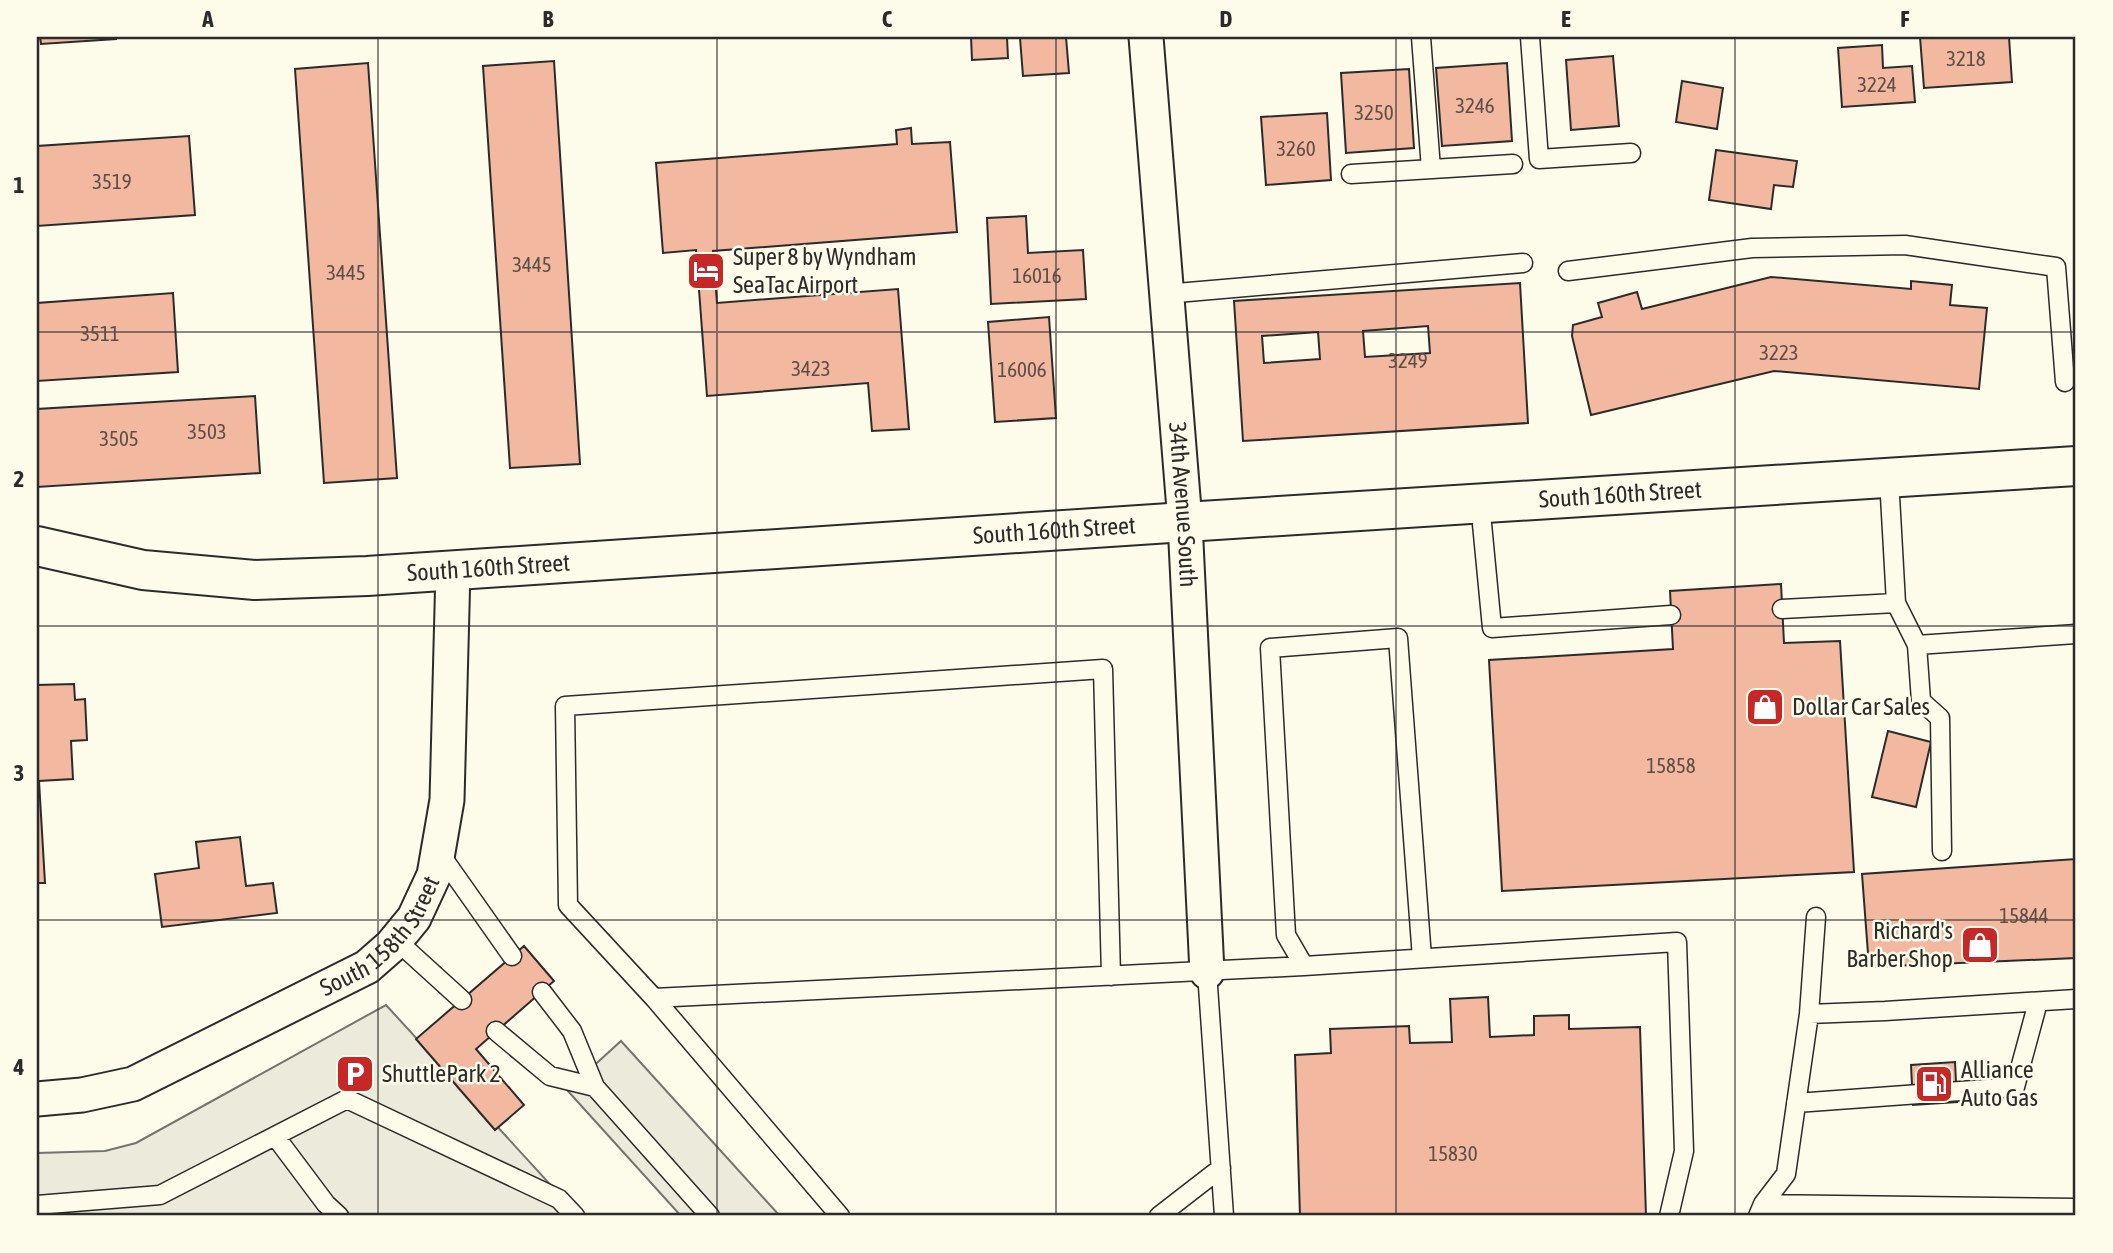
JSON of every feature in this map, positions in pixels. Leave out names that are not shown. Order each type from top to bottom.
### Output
[{"type":"main road","name":"South 160th Street","points":[[37,546],[143,570],[256,580],[453,570],[2076,466]]},
{"type":"street","name":"34th Avenue South","points":[[1146,37],[1185,522],[1207,972]]},
{"type":"street","name":"South 158th Street","points":[[37,1099],[82,1095],[133,1084],[367,967],[396,940],[414,918],[434,874],[447,800],[453,570]]},
{"type":"lane","points":[[1421,37],[1431,169]]},
{"type":"lane","points":[[1531,37],[1539,159],[1631,153]]},
{"type":"lane","points":[[1351,174],[1513,164]]},
{"type":"lane","points":[[1568,271],[1752,248],[1905,245],[2056,267],[2064,382]]},
{"type":"lane","points":[[1165,294],[1523,263]]},
{"type":"lane","points":[[1889,478],[1896,603],[1917,645],[1921,701],[1940,718],[1942,851]]},
{"type":"lane","points":[[1480,503],[1492,628],[1671,615]]},
{"type":"lane","points":[[1782,609],[1896,603]]},
{"type":"lane","points":[[1917,645],[2076,634]]},
{"type":"lane","points":[[1304,966],[1286,935],[1270,648],[1398,638],[1422,958]]},
{"type":"lane","points":[[840,1216],[654,998],[568,905],[565,706],[1103,669],[1111,976]]},
{"type":"lane","points":[[438,851],[512,956]]},
{"type":"lane","points":[[1760,1210],[1786,1174],[1809,1014],[1816,917]]},
{"type":"lane","points":[[396,940],[462,1000]]},
{"type":"lane","points":[[654,998],[1207,972],[1677,942],[1684,1151],[1669,1216]]},
{"type":"lane","points":[[1207,972],[1224,1216]]},
{"type":"lane","points":[[542,992],[572,1031],[595,1087],[710,1216]]},
{"type":"lane","points":[[1809,1014],[2076,999]]},
{"type":"lane","points":[[1796,1103],[2015,1087],[2038,1002]]},
{"type":"lane","points":[[496,1031],[550,1076],[595,1087]]},
{"type":"lane","points":[[37,1205],[160,1195],[347,1099],[559,1199],[575,1216]]},
{"type":"lane","points":[[275,1136],[326,1204],[339,1216]]},
{"type":"lane","points":[[1159,1216],[1221,1168]]},
{"type":"lane","points":[[1760,1210],[2076,1208]]},
{"type":"shaded area","name":"ShuttlePark 2","points":[[386,1005],[579,1216],[37,1216],[37,1153],[105,1151],[136,1143]]},
{"type":"shaded area","name":"ShuttlePark 2","points":[[621,1041],[780,1216],[681,1216],[567,1090]]},
{"type":"building","points":[[40,37],[116,37],[116,39],[41,44]]},
{"type":"building","points":[[971,37],[1007,37],[1008,58],[972,60]]},
{"type":"building","points":[[1066,37],[1069,73],[1023,76],[1020,38]]},
{"type":"building","points":[[1920,37],[2009,37],[2012,82],[1924,88]]},
{"type":"building","points":[[1882,45],[1883,68],[1912,66],[1915,102],[1842,107],[1838,48]]},
{"type":"building","points":[[1613,56],[1619,126],[1571,130],[1566,60]]},
{"type":"building","points":[[554,61],[580,464],[510,468],[483,66]]},
{"type":"building","points":[[368,63],[397,478],[324,483],[295,69]]},
{"type":"building","points":[[1507,63],[1512,141],[1442,146],[1436,68]]},
{"type":"building","points":[[1409,69],[1414,148],[1346,153],[1341,73]]},
{"type":"building","points":[[1682,81],[1723,88],[1717,129],[1676,122]]},
{"type":"building","points":[[1327,113],[1331,180],[1266,185],[1261,117]]},
{"type":"building","name":"Super 8 by Wyndham SeaTac Airport","points":[[911,128],[912,144],[950,142],[957,232],[713,251],[717,303],[898,289],[909,429],[872,431],[868,383],[707,396],[696,250],[663,253],[656,163],[897,144],[896,130]]},
{"type":"building","points":[[189,136],[195,215],[37,226],[37,146]]},
{"type":"building","points":[[1716,150],[1797,161],[1793,187],[1774,185],[1771,209],[1709,200]]},
{"type":"building","points":[[1026,216],[1028,253],[1083,250],[1086,299],[991,304],[987,218]]},
{"type":"building","points":[[1771,277],[1911,289],[1911,281],[1952,285],[1950,305],[1987,308],[1979,389],[1774,371],[1591,415],[1572,336],[1573,325],[1602,317],[1598,303],[1637,292],[1642,309]]},
{"type":"building","points":[[1520,283],[1528,423],[1243,441],[1234,301]],"holes":[[[1428,326],[1430,353],[1365,357],[1363,331]],[[1318,332],[1320,359],[1264,363],[1262,336]]]},
{"type":"building","points":[[173,293],[178,372],[37,381],[37,303]]},
{"type":"building","points":[[1049,317],[1056,418],[995,422],[988,322]]},
{"type":"building","points":[[255,396],[260,473],[37,487],[37,409]]},
{"type":"building","points":[[1781,584],[1784,643],[1840,641],[1854,872],[1502,891],[1489,660],[1673,649],[1670,591]]},
{"type":"building","points":[[74,684],[75,700],[85,699],[87,740],[71,741],[73,779],[39,781],[45,883],[37,883],[37,685]]},
{"type":"building","points":[[1888,731],[1931,742],[1916,807],[1872,797]]},
{"type":"building","points":[[240,837],[246,886],[273,883],[277,913],[162,927],[155,874],[199,868],[196,842]]},
{"type":"building","points":[[2076,859],[2076,958],[1869,967],[1862,874]]},
{"type":"building","points":[[524,946],[554,981],[476,1049],[524,1105],[495,1130],[416,1039]]},
{"type":"building","points":[[1488,997],[1490,1037],[1534,1035],[1534,1016],[1569,1015],[1569,1029],[1640,1027],[1646,1216],[1300,1216],[1295,1055],[1331,1053],[1330,1029],[1409,1026],[1410,1043],[1452,1042],[1450,999]]},
{"type":"building","name":"Alliance Auto Gas","points":[[1955,1062],[1957,1102],[1913,1105],[1911,1065]]},
{"type":"place","name":"Super 8 by Wyndham SeaTac Airport","points":[[706,271]]},
{"type":"place","name":"Dollar Car Sales","points":[[1765,707]]},
{"type":"place","name":"Richard's Barber Shop","points":[[1980,945]]},
{"type":"place","name":"ShuttlePark 2","points":[[355,1074]]},
{"type":"place","name":"Alliance Auto Gas","points":[[1934,1084]]}]
